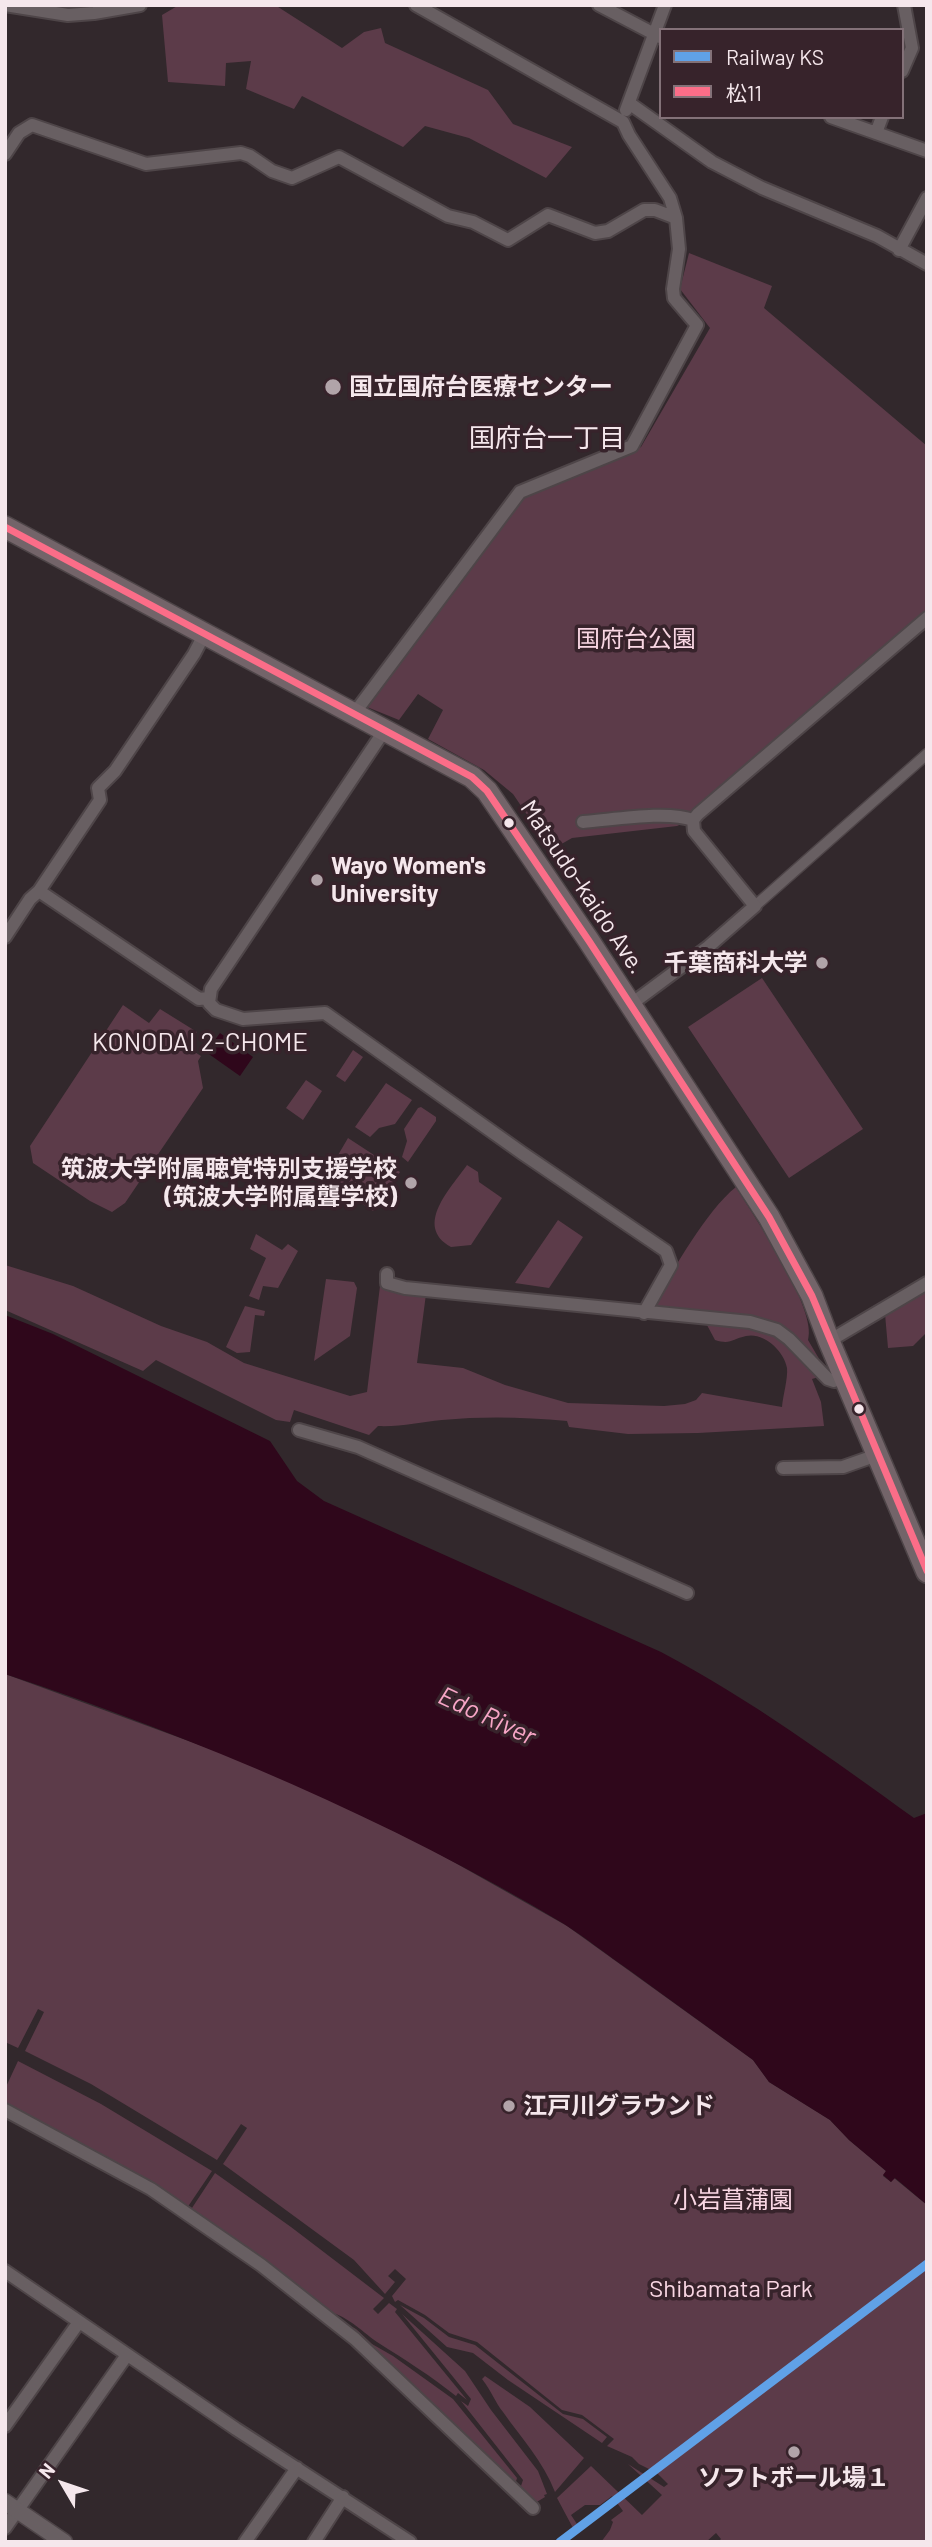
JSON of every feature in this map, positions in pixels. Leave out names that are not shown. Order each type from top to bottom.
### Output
[{"type":"main road","name":"Matsudo-kaido Ave.","points":[[5,527],[472,778],[487,791],[554,887],[769,1217],[815,1303],[926,1566]]},
{"type":"street","points":[[5,5],[68,15],[140,5]]},
{"type":"street","points":[[353,715],[520,492],[632,446],[697,325],[674,298],[679,250],[676,218],[670,198],[623,122],[416,5]]},
{"type":"street","points":[[599,5],[657,35]]},
{"type":"street","points":[[623,122],[657,35],[665,5]]},
{"type":"street","points":[[904,5],[912,48],[904,66]]},
{"type":"street","points":[[629,103],[712,162],[762,188],[877,236],[927,264]]},
{"type":"street","points":[[837,119],[927,150]]},
{"type":"street","points":[[876,132],[881,119]]},
{"type":"street","points":[[5,155],[19,133],[32,125],[146,164],[241,153],[272,171],[292,178],[339,157],[448,216],[473,222],[508,240],[548,215],[594,233],[608,231],[644,210],[655,210],[676,218]]},
{"type":"street","points":[[899,250],[927,198]]},
{"type":"street","points":[[755,906],[694,831],[693,820],[927,618]]},
{"type":"street","points":[[5,937],[100,800],[98,788],[115,771],[204,635]]},
{"type":"street","points":[[208,998],[219,977],[384,731]]},
{"type":"street","points":[[630,1005],[708,947],[927,754]]},
{"type":"street","points":[[583,822],[648,817],[685,817],[693,820]]},
{"type":"street","points":[[39,891],[199,999],[208,998]]},
{"type":"street","points":[[208,998],[213,1008],[243,1019],[325,1013],[666,1251],[671,1265],[644,1313]]},
{"type":"street","points":[[387,1274],[387,1283],[405,1288],[750,1322],[777,1330],[828,1379],[834,1381],[844,1376]]},
{"type":"street","points":[[829,1341],[927,1283]]},
{"type":"street","points":[[299,1430],[358,1447],[687,1593]]},
{"type":"street","points":[[783,1468],[843,1466],[877,1455]]},
{"type":"street","points":[[5,2110],[151,2189],[261,2265],[355,2339],[533,2508]]},
{"type":"street","points":[[5,2271],[410,2542]]},
{"type":"street","points":[[5,2426],[79,2322]]},
{"type":"street","points":[[5,2528],[12,2506],[127,2355]]},
{"type":"street","points":[[245,2542],[297,2468]]},
{"type":"street","points":[[314,2542],[343,2497]]},
{"type":"street","points":[[12,2506],[64,2542]]},
{"type":"green space","points":[[179,5],[275,5],[342,48],[364,32],[381,28],[385,43],[488,90],[513,124],[572,147],[546,178],[469,138],[425,126],[403,147],[302,96],[294,109],[246,89],[251,61],[226,63],[225,86],[168,82],[162,15]]},
{"type":"green space","name":"国府台公園","points":[[689,253],[772,286],[764,308],[927,446],[927,615],[693,819],[677,826],[572,838],[551,850],[513,794],[484,770],[428,739],[443,710],[418,694],[399,720],[367,707],[524,498],[641,447],[710,328],[680,289]]},
{"type":"green space","points":[[762,978],[863,1129],[789,1178],[688,1027]]},
{"type":"green space","points":[[123,1005],[149,1023],[160,1009],[197,1032],[187,1047],[201,1056],[198,1061],[203,1088],[125,1203],[112,1212],[90,1201],[33,1163],[30,1146]]},
{"type":"green space","points":[[353,1050],[363,1057],[345,1082],[336,1076]]},
{"type":"green space","points":[[306,1080],[322,1091],[303,1120],[286,1108]]},
{"type":"green space","points":[[386,1083],[412,1100],[395,1124],[379,1128],[370,1137],[355,1127]]},
{"type":"green space","points":[[421,1107],[436,1117],[436,1121],[408,1162],[402,1157],[407,1141],[404,1129]]},
{"type":"green space","points":[[348,1138],[400,1172],[373,1211],[324,1179]]},
{"type":"green space","points":[[467,1165],[478,1172],[479,1182],[502,1198],[471,1245],[451,1247],[440,1238],[435,1229],[435,1218],[445,1196]]},
{"type":"green space","points":[[736,1187],[769,1240],[804,1307],[809,1326],[808,1340],[828,1374],[812,1379],[821,1402],[824,1426],[628,1434],[569,1427],[567,1421],[489,1418],[378,1426],[369,1435],[294,1410],[290,1422],[276,1420],[156,1360],[143,1371],[5,1310],[5,1265],[73,1286],[161,1326],[207,1342],[244,1363],[350,1396],[367,1392],[380,1286],[426,1294],[417,1363],[463,1368],[505,1385],[568,1403],[664,1406],[685,1404],[696,1400],[702,1393],[782,1407],[787,1368],[782,1355],[772,1344],[753,1336],[728,1342],[715,1340],[700,1312],[656,1308],[654,1302],[702,1225]]},
{"type":"green space","points":[[558,1220],[583,1237],[549,1288],[515,1283]]},
{"type":"green space","points":[[256,1234],[282,1250],[288,1244],[298,1251],[278,1288],[263,1286],[259,1300],[249,1296],[266,1258],[250,1249]]},
{"type":"green space","points":[[326,1279],[354,1282],[357,1288],[350,1336],[314,1361]]},
{"type":"green space","points":[[927,1289],[927,1332],[913,1346],[888,1348],[885,1314]]},
{"type":"green space","points":[[245,1306],[265,1311],[264,1316],[255,1315],[250,1352],[237,1353],[226,1347]]},
{"type":"green space","name":"Shibamata Park","points":[[5,1674],[227,1755],[318,1794],[427,1847],[567,1926],[753,2060],[769,2082],[830,2120],[886,2171],[883,2176],[891,2182],[894,2178],[927,2205],[927,2542],[718,2542],[721,2539],[716,2533],[706,2542],[601,2542],[610,2530],[613,2522],[611,2520],[623,2511],[612,2496],[600,2505],[585,2505],[571,2515],[577,2524],[573,2528],[557,2498],[591,2466],[642,2515],[662,2495],[628,2464],[664,2487],[668,2484],[657,2473],[639,2464],[632,2457],[607,2446],[614,2439],[582,2415],[562,2410],[477,2342],[449,2333],[425,2315],[398,2300],[395,2302],[392,2296],[406,2279],[395,2269],[388,2276],[395,2282],[385,2294],[354,2260],[223,2164],[247,2128],[241,2124],[217,2160],[91,2084],[25,2051],[44,2012],[38,2009],[18,2048],[5,2042]]},
{"type":"green space","points":[[18,2061],[101,2104],[212,2171],[187,2208],[5,2107],[5,2089]]},
{"type":"green space","points":[[215,2173],[384,2298],[373,2309],[378,2314],[389,2303],[397,2309],[395,2312],[467,2400],[458,2393],[456,2396],[347,2319],[325,2311],[190,2211]]},
{"type":"green space","points":[[400,2305],[424,2318],[449,2337],[475,2345],[563,2414],[583,2419],[607,2437],[602,2443],[508,2380],[473,2353],[447,2347]]},
{"type":"green space","points":[[402,2314],[465,2371],[538,2471],[547,2494],[545,2497],[535,2503],[521,2486],[523,2480],[461,2401],[468,2406],[471,2399]]},
{"type":"green space","points":[[332,2317],[356,2329],[372,2344],[453,2399],[517,2478],[515,2485]]},
{"type":"green space","points":[[485,2376],[530,2407],[584,2458],[555,2492],[538,2460],[482,2379]]},
{"type":"water","points":[[220,1033],[253,1057],[240,1076],[206,1052]]},
{"type":"water","name":"Edo River","points":[[5,1315],[53,1334],[270,1441],[297,1481],[324,1501],[661,1652],[759,1710],[914,1818],[927,1813],[927,2205],[895,2178],[891,2182],[883,2175],[886,2171],[830,2120],[769,2082],[753,2060],[572,1929],[498,1886],[292,1784],[150,1726],[5,1674]]},
{"type":"rail line","name":"KS","points":[[560,2542],[927,2264]]},
{"type":"transit line","name":"松11","points":[[5,527],[472,777],[487,791],[589,941],[769,1217],[812,1296],[927,1571]]},
{"type":"place","name":"国立国府台医療センター","points":[[333,387]]},
{"type":"place","name":"Wayo Women's University","points":[[317,880]]},
{"type":"place","name":"千葉商科大学","points":[[822,963]]},
{"type":"place","name":"筑波大学附属聴覚特別支援学校 (筑波大学附属聾学校)","points":[[411,1183]]},
{"type":"place","name":"江戸川グラウンド","points":[[509,2106]]},
{"type":"place","name":"ソフトボール場１","points":[[794,2452]]},
{"type":"district","name":"国府台一丁目","points":[[547,438]]},
{"type":"district","name":"KONODAI 2-CHOME","points":[[200,1042]]},
{"type":"park label","name":"小岩菖蒲園","points":[[733,2200]]}]
